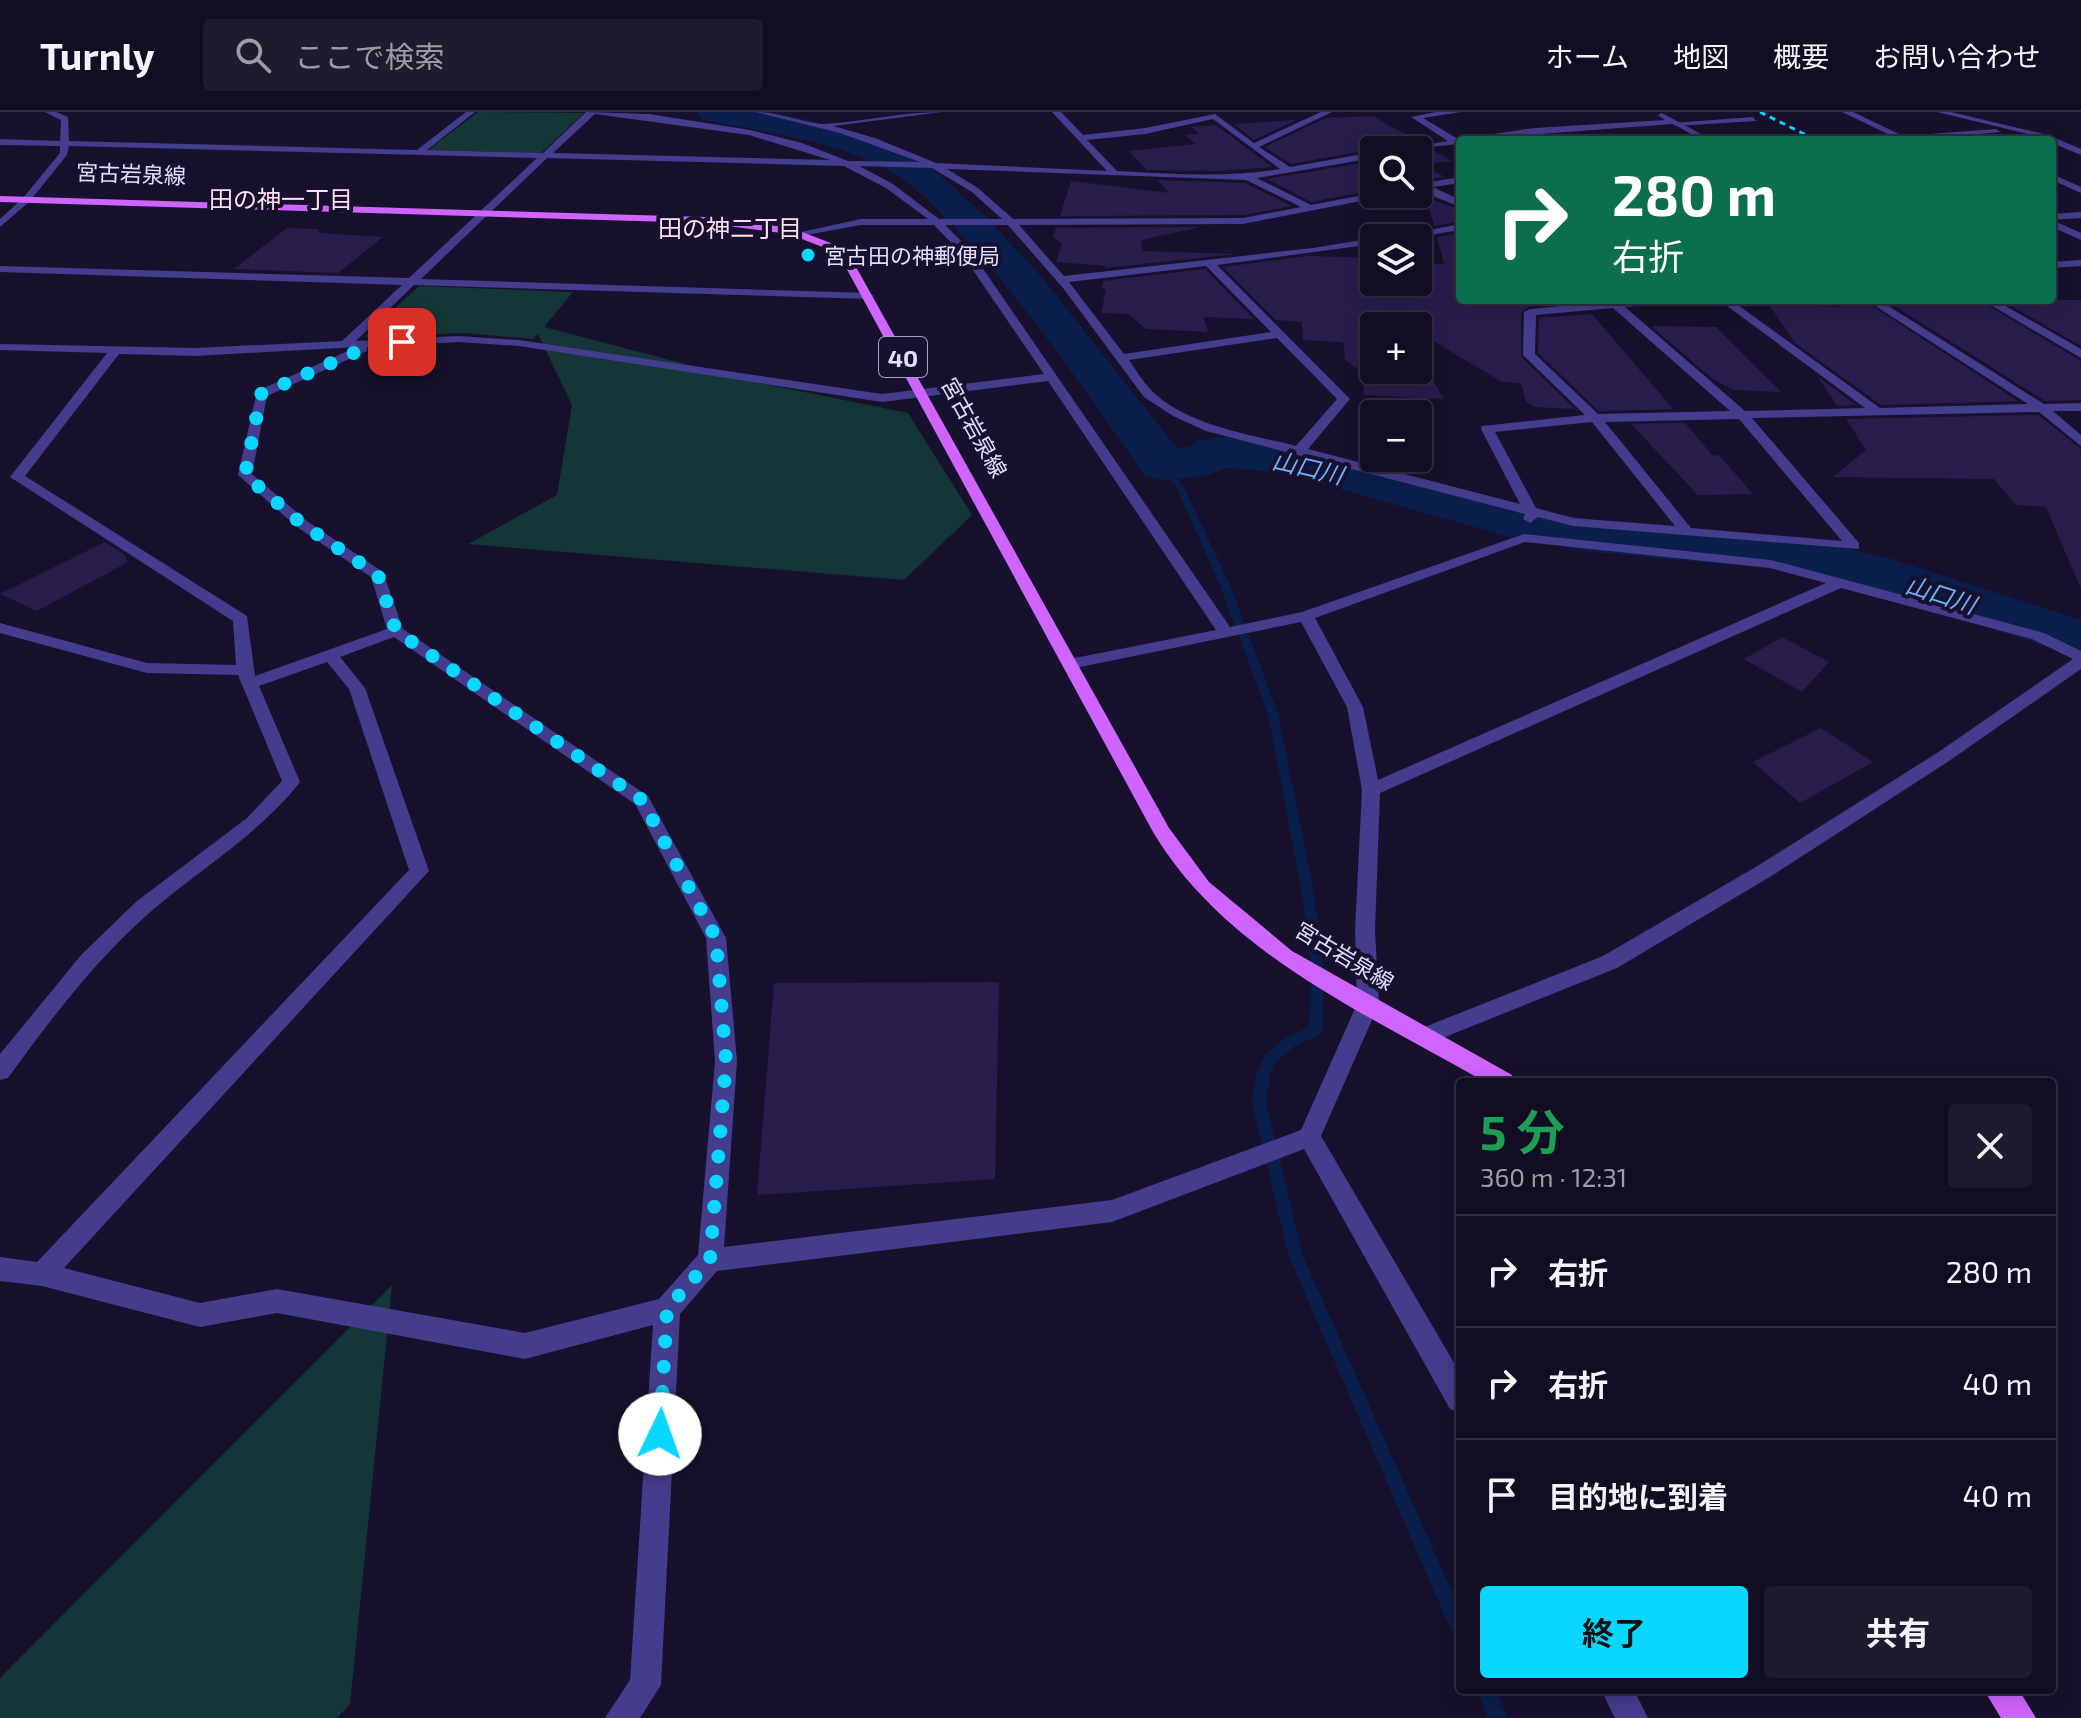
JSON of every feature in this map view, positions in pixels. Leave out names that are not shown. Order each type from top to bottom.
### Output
[{"type":"main road","name":"宮古岩泉線","points":[[0,199],[705,220],[782,227],[842,251],[1162,832],[1202,887],[1285,957],[1497,1078]]},
{"type":"main road","points":[[2003,1694],[2020,1718]]},
{"type":"street","points":[[0,224],[26,200],[64,153],[65,119],[49,112]]},
{"type":"street","points":[[418,153],[471,112]]},
{"type":"street","points":[[345,345],[591,112]]},
{"type":"street","points":[[598,112],[696,123],[752,134],[853,164],[884,180],[941,222],[966,252],[1225,631]]},
{"type":"street","points":[[760,112],[825,124],[935,166],[975,190],[1011,222],[1148,394],[1177,413],[1211,428],[1573,522],[1854,546],[1743,416],[1614,304]]},
{"type":"street","points":[[825,124],[938,112]]},
{"type":"street","points":[[1056,112],[1115,174]]},
{"type":"street","points":[[1253,147],[1328,112]]},
{"type":"street","points":[[1456,141],[1415,117],[1457,112]]},
{"type":"street","points":[[1656,112],[1700,136]]},
{"type":"street","points":[[1846,112],[1898,136]]},
{"type":"street","points":[[1941,112],[2041,136]]},
{"type":"street","points":[[1081,138],[1145,131],[1215,116],[1288,170]]},
{"type":"street","points":[[1500,136],[1535,131],[1753,119]]},
{"type":"street","points":[[1937,136],[2016,130]]},
{"type":"street","points":[[0,142],[920,165],[1248,177],[1360,157]]},
{"type":"street","points":[[1432,146],[1456,142]]},
{"type":"street","points":[[2056,142],[2081,152]]},
{"type":"street","points":[[1248,177],[1310,208]]},
{"type":"street","points":[[2056,179],[2081,190]]},
{"type":"street","points":[[1432,185],[1456,181]]},
{"type":"street","points":[[1432,192],[1456,202]]},
{"type":"street","points":[[805,234],[861,222],[1243,221],[1360,198]]},
{"type":"street","points":[[2056,219],[2081,215]]},
{"type":"street","points":[[2056,222],[2081,237]]},
{"type":"street","points":[[1432,232],[1456,228]]},
{"type":"street","points":[[1059,280],[1360,243]]},
{"type":"street","points":[[1209,263],[1344,399],[1299,451]]},
{"type":"street","points":[[2056,265],[2081,263]]},
{"type":"street","points":[[0,269],[869,296]]},
{"type":"street","points":[[1604,304],[1530,312],[1529,355],[1595,418],[1687,532]]},
{"type":"street","points":[[1730,304],[1878,412]]},
{"type":"street","points":[[1877,304],[2042,408],[2081,442]]},
{"type":"street","points":[[1994,304],[2081,354]]},
{"type":"street","points":[[1120,358],[1279,334]]},
{"type":"street","points":[[0,347],[195,352],[458,339],[519,343],[882,398],[1052,377]]},
{"type":"street","points":[[0,1269],[42,1274],[200,1315],[277,1301],[525,1346],[667,1309],[710,1260],[726,1061],[716,938],[642,800],[396,631],[378,575],[302,524],[245,475],[261,394],[374,344]]},
{"type":"street","points":[[0,1071],[38,1019],[123,925],[271,808],[291,782],[247,677],[241,619],[17,477],[115,351]]},
{"type":"street","points":[[1524,538],[1532,513],[1487,429],[1595,418],[2081,407]]},
{"type":"street","points":[[1070,664],[1306,616],[1524,538],[1771,564],[2038,636],[2081,659],[1943,757],[1766,870],[1610,962],[1425,1036]]},
{"type":"street","points":[[1371,790],[1837,584]]},
{"type":"street","points":[[710,1260],[1112,1211],[1309,1137],[1368,1004],[1365,930],[1371,790],[1355,707],[1306,616]]},
{"type":"street","points":[[0,628],[147,668],[247,677],[330,655],[396,631]]},
{"type":"street","points":[[42,1274],[419,871],[357,688],[330,655]]},
{"type":"street","points":[[1309,1137],[1456,1392]]},
{"type":"street","points":[[621,1718],[645,1685],[667,1309]]},
{"type":"street","points":[[1619,1694],[1632,1718]]},
{"type":"green space","points":[[478,112],[584,113],[541,153],[428,150]]},
{"type":"green space","points":[[419,286],[573,292],[544,327],[754,382],[908,413],[972,515],[904,580],[468,544],[557,495],[572,405],[538,334],[533,339],[464,333],[364,337]]},
{"type":"green space","points":[[392,1285],[350,1704],[337,1718],[0,1718],[0,1678]]},
{"type":"building","points":[[1373,116],[1408,136],[1360,136],[1360,151],[1291,164],[1265,147],[1326,118]]},
{"type":"building","points":[[1296,120],[1254,140],[1234,124]]},
{"type":"building","points":[[1216,125],[1272,167],[1219,171],[1147,170],[1129,151],[1196,144],[1185,135],[1199,134],[1191,127]]},
{"type":"building","points":[[1433,150],[1452,161],[1432,164]]},
{"type":"building","points":[[1360,163],[1360,193],[1311,202],[1267,179]]},
{"type":"building","points":[[1432,170],[1445,177],[1432,179]]},
{"type":"building","points":[[1157,180],[1245,183],[1292,206],[1243,215],[1060,216],[1071,181],[1170,193]]},
{"type":"building","points":[[1432,199],[1456,208],[1456,222],[1434,226],[1429,208],[1432,208]]},
{"type":"building","points":[[1201,227],[1141,240],[1142,251],[1235,254],[1105,268],[1056,262],[1062,244],[1053,237],[1056,228]]},
{"type":"building","points":[[287,228],[383,237],[338,273],[234,269]]},
{"type":"building","points":[[1456,234],[1456,304],[1528,304],[1530,306],[1521,312],[1521,357],[1575,409],[1535,407],[1526,401],[1521,383],[1502,382],[1432,340],[1432,312],[1360,312],[1360,371],[1345,360],[1343,342],[1303,340],[1302,322],[1276,320],[1223,267],[1309,256],[1360,258],[1360,296],[1432,296],[1432,264],[1444,264],[1437,237]]},
{"type":"building","points":[[1205,269],[1254,319],[1203,317],[1208,332],[1146,329],[1128,314],[1101,313],[1106,290],[1102,288],[1103,281]]},
{"type":"building","points":[[2056,300],[2081,300],[2081,346],[2008,304],[2056,304]]},
{"type":"building","points":[[1835,304],[1869,304],[2018,401],[1881,405],[1795,343],[1770,306],[1842,307]]},
{"type":"building","points":[[1891,304],[1986,304],[2081,361],[2081,400],[2045,401]]},
{"type":"building","points":[[1592,314],[1673,409],[1599,411],[1538,353],[1539,318]]},
{"type":"building","points":[[1651,326],[1716,327],[1781,392],[1733,390],[1713,379]]},
{"type":"building","points":[[1818,377],[1856,405],[1837,406]]},
{"type":"building","points":[[1432,379],[1444,399],[1364,395],[1363,384],[1432,384]]},
{"type":"building","points":[[2038,415],[2081,449],[2081,589],[2046,507],[2016,505],[1994,479],[1833,477],[1866,450],[1846,419]]},
{"type":"building","points":[[1685,423],[1713,456],[1719,455],[1753,494],[1698,495],[1631,424]]},
{"type":"building","points":[[105,542],[124,554],[128,562],[37,611],[0,594]]},
{"type":"building","points":[[1782,637],[1829,662],[1802,692],[1744,659]]},
{"type":"building","points":[[1821,728],[1873,762],[1800,803],[1753,762]]},
{"type":"building","points":[[999,982],[995,1179],[757,1195],[774,983]]},
{"type":"waterway","name":"山口川","points":[[713,112],[832,136],[878,153],[920,176],[974,226],[1025,283],[1073,342],[1163,465],[1204,461],[1216,452],[1282,457],[1455,503],[1510,521],[1593,536],[1800,554],[1871,571],[2081,640]]},
{"type":"waterway","points":[[1163,465],[1180,487],[1224,583],[1273,714],[1307,888],[1317,966],[1316,1030],[1290,1042],[1270,1059],[1263,1075],[1259,1102],[1295,1254],[1456,1622]]},
{"type":"waterway","points":[[1488,1694],[1498,1718]]},
{"type":"railway","points":[[1760,112],[1808,136]]},
{"type":"place","name":"宮古田の神郵便局","points":[[808,255]]},
{"type":"district","name":"田の神一丁目","points":[[281,198]]},
{"type":"district","name":"田の神二丁目","points":[[730,227]]},
{"type":"route","points":[[402,342],[374,344],[261,394],[245,475],[302,524],[378,575],[396,631],[642,800],[716,938],[726,1061],[710,1260],[667,1309],[660,1434]]}]
